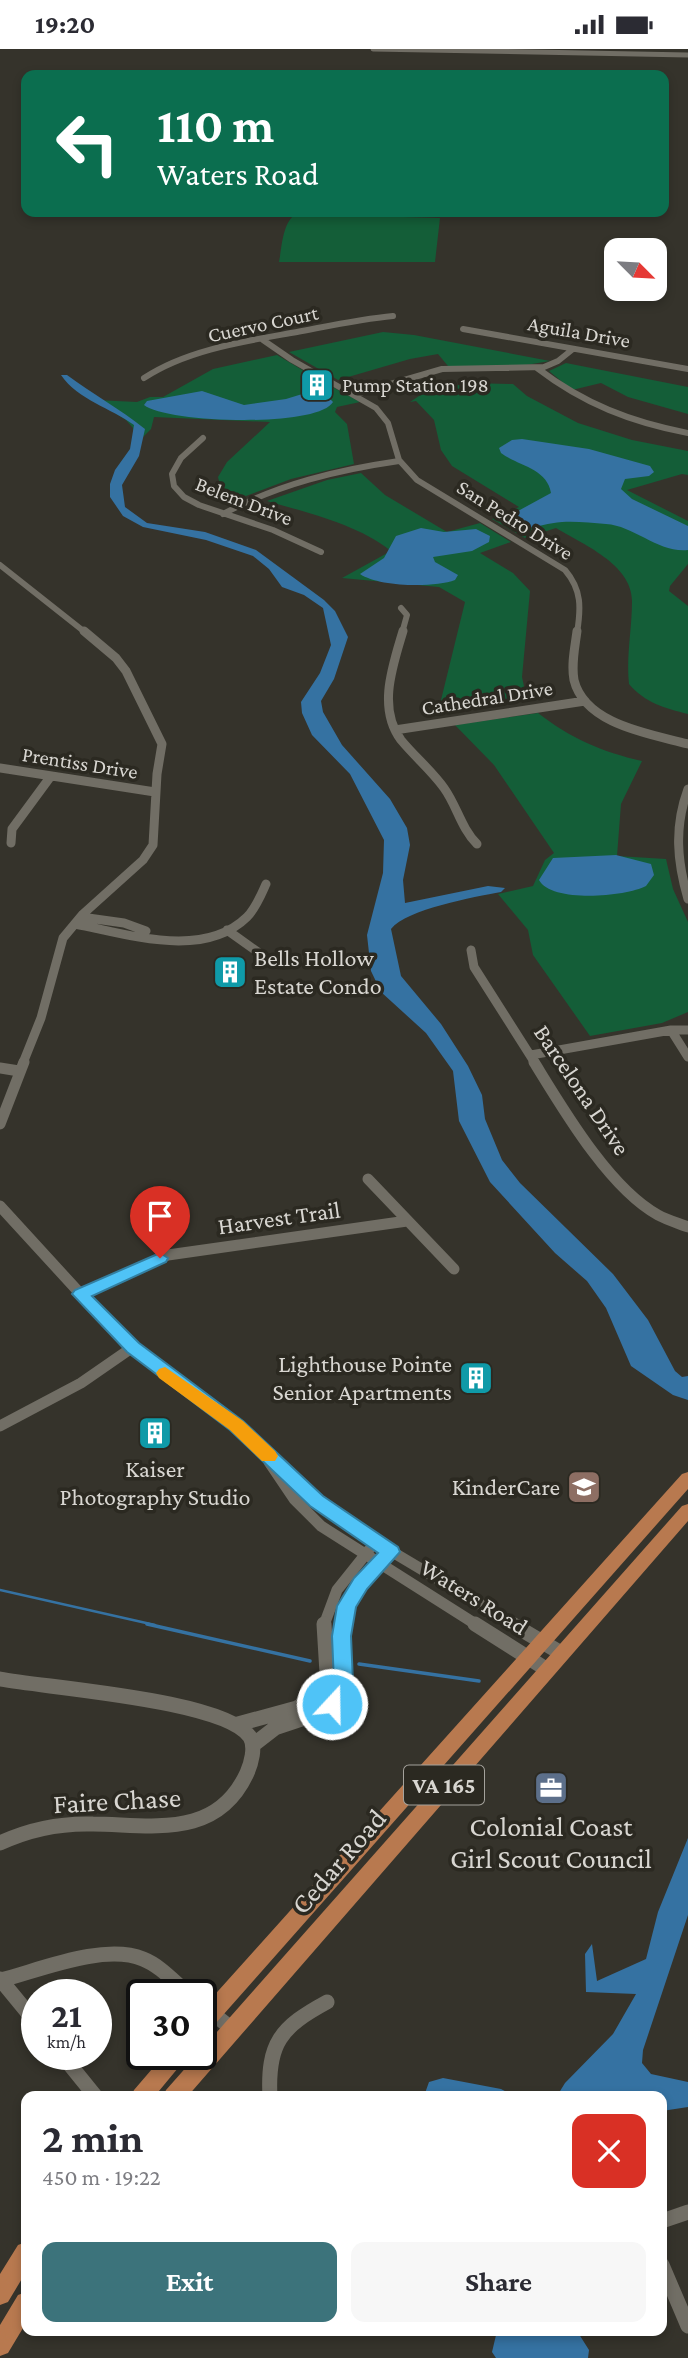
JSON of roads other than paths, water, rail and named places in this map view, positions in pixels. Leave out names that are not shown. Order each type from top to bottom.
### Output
[{"type":"main road","name":"Cedar Road","points":[[217,2001],[688,1478]]},
{"type":"main road","name":"Cedar Road","points":[[178,2091],[688,1510]]},
{"type":"main road","points":[[146,2091],[164,2070]]},
{"type":"main road","points":[[0,2294],[21,2261]]},
{"type":"main road","points":[[0,2345],[21,2311]]},
{"type":"street","points":[[373,49],[688,55]]},
{"type":"street","name":"Cuervo Court","points":[[144,378],[153,371],[195,355],[375,317],[393,316]]},
{"type":"street","name":"Aguila Drive","points":[[463,329],[688,369]]},
{"type":"street","name":"San Pedro Drive","points":[[263,340],[307,369],[356,394],[376,408],[386,420],[401,463],[425,486],[540,553],[572,577],[581,598],[573,674],[583,698]]},
{"type":"street","points":[[356,394],[449,368],[537,368],[555,363],[573,349]]},
{"type":"street","points":[[537,368],[566,392],[594,406],[645,424],[688,433]]},
{"type":"street","name":"Belem Drive","points":[[203,438],[187,451],[174,469],[173,485],[180,495],[191,503],[272,529],[321,552]]},
{"type":"street","points":[[226,515],[315,479],[401,463]]},
{"type":"street","points":[[0,565],[57,608],[116,658],[126,671],[162,744],[155,792],[155,837],[148,853],[78,920],[60,948],[41,1018],[0,1124]]},
{"type":"street","points":[[401,608],[407,615],[387,702],[393,727],[438,779],[468,835],[477,844]]},
{"type":"street","points":[[583,698],[603,715],[625,726],[688,744]]},
{"type":"street","name":"Cathedral Drive","points":[[393,727],[583,698]]},
{"type":"street","name":"Prentiss Drive","points":[[0,768],[155,792]]},
{"type":"street","points":[[11,843],[12,829],[51,776]]},
{"type":"street","points":[[688,789],[676,836],[678,867],[688,899]]},
{"type":"street","points":[[78,920],[161,938],[194,939],[227,930],[250,914],[267,884]]},
{"type":"street","points":[[227,930],[262,955]]},
{"type":"street","name":"Barcelona Drive","points":[[471,950],[474,967],[590,1149],[654,1213],[670,1222],[688,1227]]},
{"type":"street","points":[[671,1030],[688,1023]]},
{"type":"street","points":[[671,1030],[688,1057]]},
{"type":"street","points":[[531,1055],[671,1030],[688,1030]]},
{"type":"street","points":[[0,1068],[19,1071]]},
{"type":"street","points":[[368,1179],[454,1269]]},
{"type":"street","name":"Waters Road","points":[[0,1206],[80,1294],[133,1347],[236,1425],[316,1501],[376,1543],[561,1653]]},
{"type":"street","name":"Harvest Trail","points":[[80,1294],[168,1255],[407,1221]]},
{"type":"street","points":[[0,1426],[81,1383],[133,1347]]},
{"type":"street","name":"Waters Road","points":[[260,1447],[284,1486],[321,1526],[546,1669]]},
{"type":"street","points":[[238,1724],[304,1705],[323,1692],[326,1681],[323,1639],[326,1612],[340,1584],[376,1543]]},
{"type":"street","points":[[0,1679],[41,1688],[123,1695],[222,1717],[246,1730],[253,1745],[275,1728],[321,1713],[337,1697],[344,1682],[341,1636],[343,1616],[355,1590],[391,1552]]},
{"type":"street","name":"Faire Chase","points":[[0,1843],[65,1824],[156,1827],[196,1820],[232,1797],[244,1781],[253,1756],[253,1745]]},
{"type":"street","points":[[21,2004],[1,1980],[97,1956],[119,1954],[143,1959],[169,1979]]},
{"type":"street","points":[[270,2091],[270,2062],[280,2035],[290,2023],[327,2001]]},
{"type":"street","points":[[217,2020],[231,2028]]},
{"type":"street","points":[[74,2070],[91,2091]]},
{"type":"street","points":[[667,2219],[688,2212]]},
{"type":"street","points":[[667,2277],[688,2326]]},
{"type":"water","points":[[61,375],[67,375],[145,429],[139,456],[122,485],[125,507],[147,523],[205,532],[256,550],[335,611],[348,637],[334,679],[321,701],[323,712],[342,745],[390,799],[407,828],[410,845],[403,880],[405,903],[488,886],[505,888],[501,892],[426,910],[399,922],[391,929],[401,976],[441,1024],[468,1066],[482,1095],[485,1119],[502,1160],[520,1183],[613,1274],[648,1320],[675,1371],[682,1377],[688,1376],[688,1400],[673,1395],[631,1366],[606,1308],[587,1281],[555,1253],[490,1182],[459,1121],[453,1071],[426,1033],[381,992],[371,971],[367,935],[383,873],[384,840],[350,774],[312,735],[302,713],[301,702],[320,673],[331,645],[323,608],[304,595],[282,587],[269,569],[253,556],[206,540],[143,527],[123,516],[110,497],[110,484],[115,470],[130,449],[134,425],[76,391]]},
{"type":"water","points":[[202,391],[244,405],[286,399],[312,391],[325,394],[333,402],[321,410],[300,416],[241,420],[181,416],[144,405],[147,401]]},
{"type":"water","points":[[522,439],[589,449],[650,466],[654,472],[649,476],[625,479],[621,489],[632,499],[688,526],[688,550],[657,544],[627,529],[606,524],[562,522],[526,528],[512,524],[505,519],[551,493],[544,478],[538,473],[501,453],[499,448],[512,440]]},
{"type":"water","points":[[421,528],[444,532],[476,529],[490,536],[489,542],[472,551],[433,557],[435,562],[458,575],[455,580],[446,583],[393,584],[360,574],[384,558],[396,536]]},
{"type":"water","points":[[616,855],[651,864],[654,875],[646,886],[622,893],[589,896],[558,892],[546,887],[539,880],[553,858]]},
{"type":"water","points":[[688,1838],[688,1915],[643,2050],[642,2063],[651,2074],[688,2082],[688,2107],[667,2110],[667,2091],[560,2091],[613,2034],[636,1994],[586,1992],[585,1954],[592,1944],[597,1981],[646,1959],[658,1912]]},
{"type":"water","points":[[443,2078],[505,2091],[426,2091],[429,2082]]},
{"type":"water","points":[[496,2336],[580,2336],[589,2350],[588,2358],[496,2358],[492,2352]]},
{"type":"waterway","points":[[0,1590],[155,1625]]},
{"type":"waterway","points":[[147,1624],[310,1661]]},
{"type":"waterway","points":[[359,1664],[479,1681]]},
{"type":"place","name":"Pump Station 198","points":[[317,385]]},
{"type":"place","name":"Bells Hollow Estate Condo","points":[[230,972]]},
{"type":"place","name":"Lighthouse Pointe Senior Apartments","points":[[476,1378]]},
{"type":"place","name":"Kaiser Photography Studio","points":[[155,1433]]},
{"type":"place","name":"KinderCare","points":[[584,1487]]},
{"type":"place","name":"Colonial Coast Girl Scout Council","points":[[551,1788]]}]
